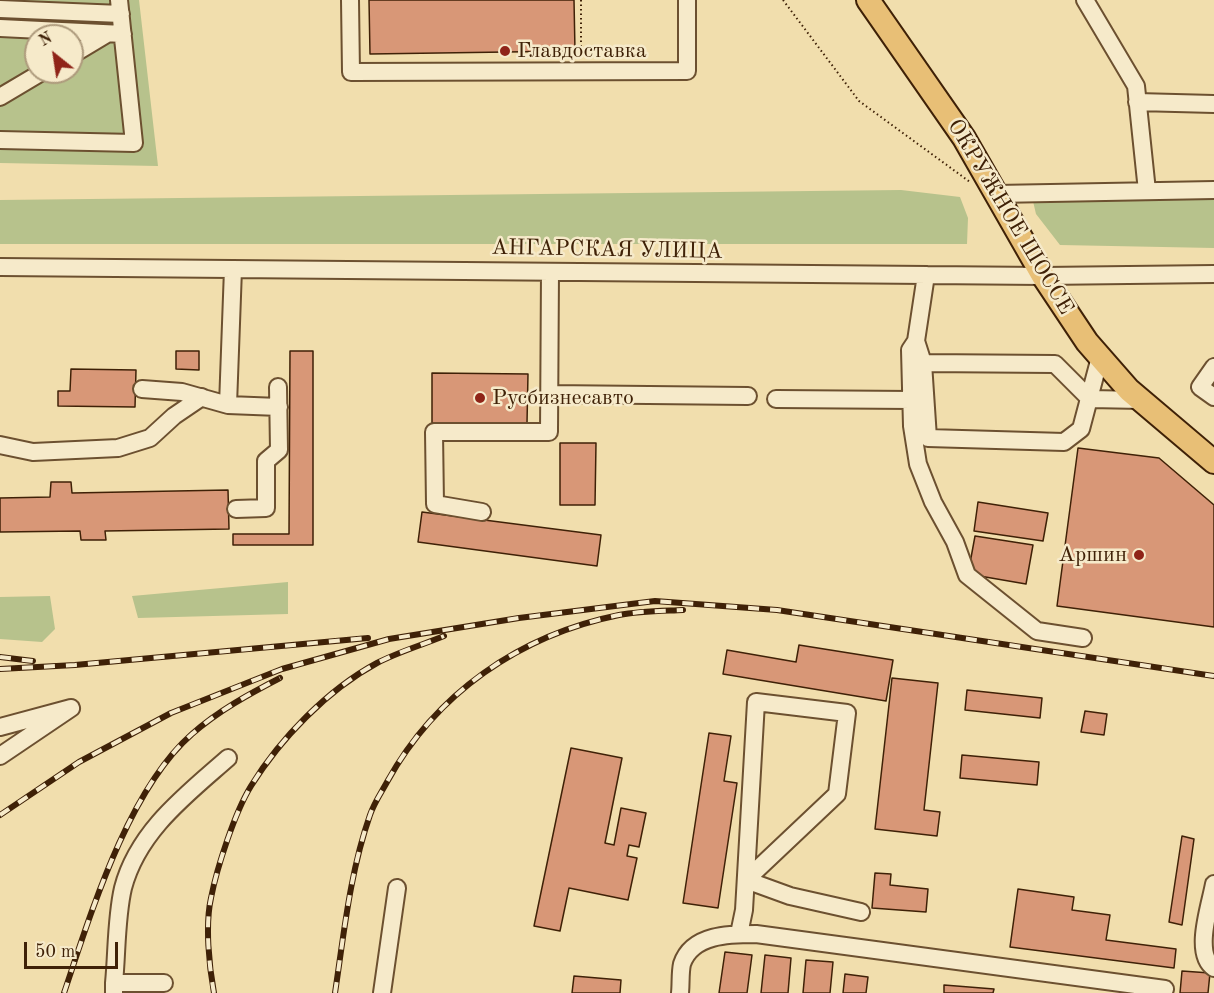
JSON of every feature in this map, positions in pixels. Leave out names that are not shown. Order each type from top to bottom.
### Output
[{"type":"main road","name":"ОКРУЖНОЕ ШОССЕ","points":[[868,0],[964,138],[1044,276],[1087,342],[1129,390],[1214,462]]},
{"type":"main road","name":"ОКРУЖНОЕ ШОССЕ","points":[[1166,421],[1214,451]]},
{"type":"street","points":[[350,0],[351,72],[687,71],[687,0]]},
{"type":"street","points":[[1085,0],[1136,86],[1147,191]]},
{"type":"street","points":[[0,9],[120,7],[116,33],[134,143],[0,140]]},
{"type":"street","points":[[0,28],[116,33]]},
{"type":"street","points":[[84,49],[116,33]]},
{"type":"street","points":[[0,97],[24,83]]},
{"type":"street","points":[[1137,102],[1214,104]]},
{"type":"street","points":[[996,194],[1214,190]]},
{"type":"street","name":"АНГАРСКАЯ УЛИЦА","points":[[0,267],[1044,276],[1214,274]]},
{"type":"street","points":[[228,405],[233,269]]},
{"type":"street","points":[[482,512],[435,504],[434,432],[549,432],[550,272]]},
{"type":"street","points":[[926,275],[916,341],[910,350],[918,464],[933,502],[955,542],[967,575],[1037,631],[1083,638]]},
{"type":"street","points":[[916,341],[923,363],[928,438],[1064,442],[1081,429],[1100,357]]},
{"type":"street","points":[[923,363],[1055,364],[1090,399],[1142,400]]},
{"type":"street","points":[[1214,368],[1200,387],[1214,397]]},
{"type":"street","points":[[236,509],[266,508],[266,461],[279,450],[278,387]]},
{"type":"street","points":[[142,389],[182,392],[228,405],[279,407]]},
{"type":"street","points":[[549,393],[748,396]]},
{"type":"street","points":[[0,445],[33,452],[118,448],[150,438],[174,416],[202,398]]},
{"type":"street","points":[[776,399],[912,400]]},
{"type":"street","points":[[739,934],[744,910],[756,702],[848,713],[837,794],[746,880]]},
{"type":"street","points":[[0,727],[71,708],[0,756]]},
{"type":"street","points":[[164,983],[114,988],[123,890],[132,862],[144,841],[176,803],[228,758]]},
{"type":"street","points":[[746,880],[790,896],[861,912]]},
{"type":"street","points":[[1214,884],[1202,947],[1209,965],[1214,968]]},
{"type":"street","points":[[381,993],[397,888]]},
{"type":"street","points":[[680,993],[682,963],[699,943],[723,935],[739,934],[756,934],[1165,989]]},
{"type":"path","points":[[581,0],[581,53]]},
{"type":"path","points":[[783,0],[859,101],[964,180],[996,194]]},
{"type":"green space","points":[[0,0],[139,0],[158,166],[0,163]]},
{"type":"green space","points":[[901,190],[960,197],[968,218],[967,244],[0,244],[0,200]]},
{"type":"green space","points":[[1032,197],[1214,199],[1214,248],[1060,245],[1036,214]]},
{"type":"green space","points":[[288,582],[288,614],[138,618],[132,596]]},
{"type":"green space","points":[[50,596],[55,629],[42,642],[0,639],[0,597]]},
{"type":"building","points":[[369,0],[574,0],[575,51],[370,54]]},
{"type":"building","points":[[176,351],[199,351],[199,370],[176,369]]},
{"type":"building","points":[[290,351],[313,351],[313,545],[233,545],[233,534],[289,534]]},
{"type":"building","points":[[71,369],[136,370],[135,407],[58,406],[58,391],[70,391]]},
{"type":"building","name":"Русбизнесавто","points":[[432,373],[528,374],[527,423],[432,423]]},
{"type":"building","points":[[560,443],[596,443],[595,505],[560,505]]},
{"type":"building","name":"Аршин","points":[[1078,448],[1159,458],[1214,505],[1214,627],[1057,606]]},
{"type":"building","points":[[51,482],[71,482],[72,493],[228,490],[229,529],[105,531],[106,540],[81,540],[80,531],[0,532],[0,498],[50,497]]},
{"type":"building","points":[[978,502],[1048,513],[1043,541],[974,531]]},
{"type":"building","points":[[422,512],[601,535],[597,566],[418,542]]},
{"type":"building","points":[[975,536],[1033,545],[1026,584],[968,574]]},
{"type":"building","points":[[799,645],[893,660],[886,701],[723,674],[727,650],[796,662]]},
{"type":"building","points":[[892,678],[938,683],[924,810],[940,812],[937,836],[875,829]]},
{"type":"building","points":[[967,690],[1042,698],[1040,718],[965,710]]},
{"type":"building","points":[[1085,711],[1107,714],[1104,735],[1081,732]]},
{"type":"building","points":[[709,733],[731,736],[724,781],[737,783],[718,908],[683,903]]},
{"type":"building","points":[[571,748],[622,758],[605,843],[614,845],[621,808],[646,813],[639,847],[629,845],[627,856],[637,858],[628,900],[569,888],[560,931],[534,926]]},
{"type":"building","points":[[962,755],[1039,762],[1037,785],[960,778]]},
{"type":"building","points":[[1182,836],[1194,839],[1182,925],[1169,922]]},
{"type":"building","points":[[875,873],[891,874],[890,885],[928,889],[926,912],[872,908]]},
{"type":"building","points":[[1018,889],[1074,897],[1072,910],[1110,915],[1106,940],[1176,949],[1174,968],[1010,947]]},
{"type":"building","points":[[725,952],[752,955],[747,993],[719,993]]},
{"type":"building","points":[[765,955],[791,958],[788,993],[761,993]]},
{"type":"building","points":[[806,960],[833,962],[830,993],[803,993]]},
{"type":"building","points":[[1182,971],[1210,973],[1208,993],[1180,993]]},
{"type":"building","points":[[845,974],[868,977],[866,993],[843,993]]},
{"type":"building","points":[[574,976],[621,980],[620,993],[572,993]]},
{"type":"building","points":[[944,985],[994,989],[993,993],[944,993]]},
{"type":"railway","points":[[0,815],[79,762],[171,713],[282,669],[389,639],[519,618],[655,601],[777,610],[1214,676]]},
{"type":"railway","points":[[335,993],[357,858],[370,815],[407,750],[430,721],[456,695],[484,673],[515,653],[548,637],[583,624],[619,615],[683,610]]},
{"type":"railway","points":[[214,993],[208,946],[209,909],[227,840],[251,786],[290,734],[340,687],[385,659],[444,636]]},
{"type":"railway","points":[[0,669],[75,665],[368,638]]},
{"type":"railway","points":[[0,657],[33,661]]},
{"type":"railway","points":[[64,993],[114,854],[130,819],[149,787],[169,758],[192,734],[234,703],[280,678]]},
{"type":"place","name":"Главдоставка","points":[[505,51]]},
{"type":"place","name":"Русбизнесавто","points":[[480,398]]},
{"type":"place","name":"Аршин","points":[[1139,555]]}]
